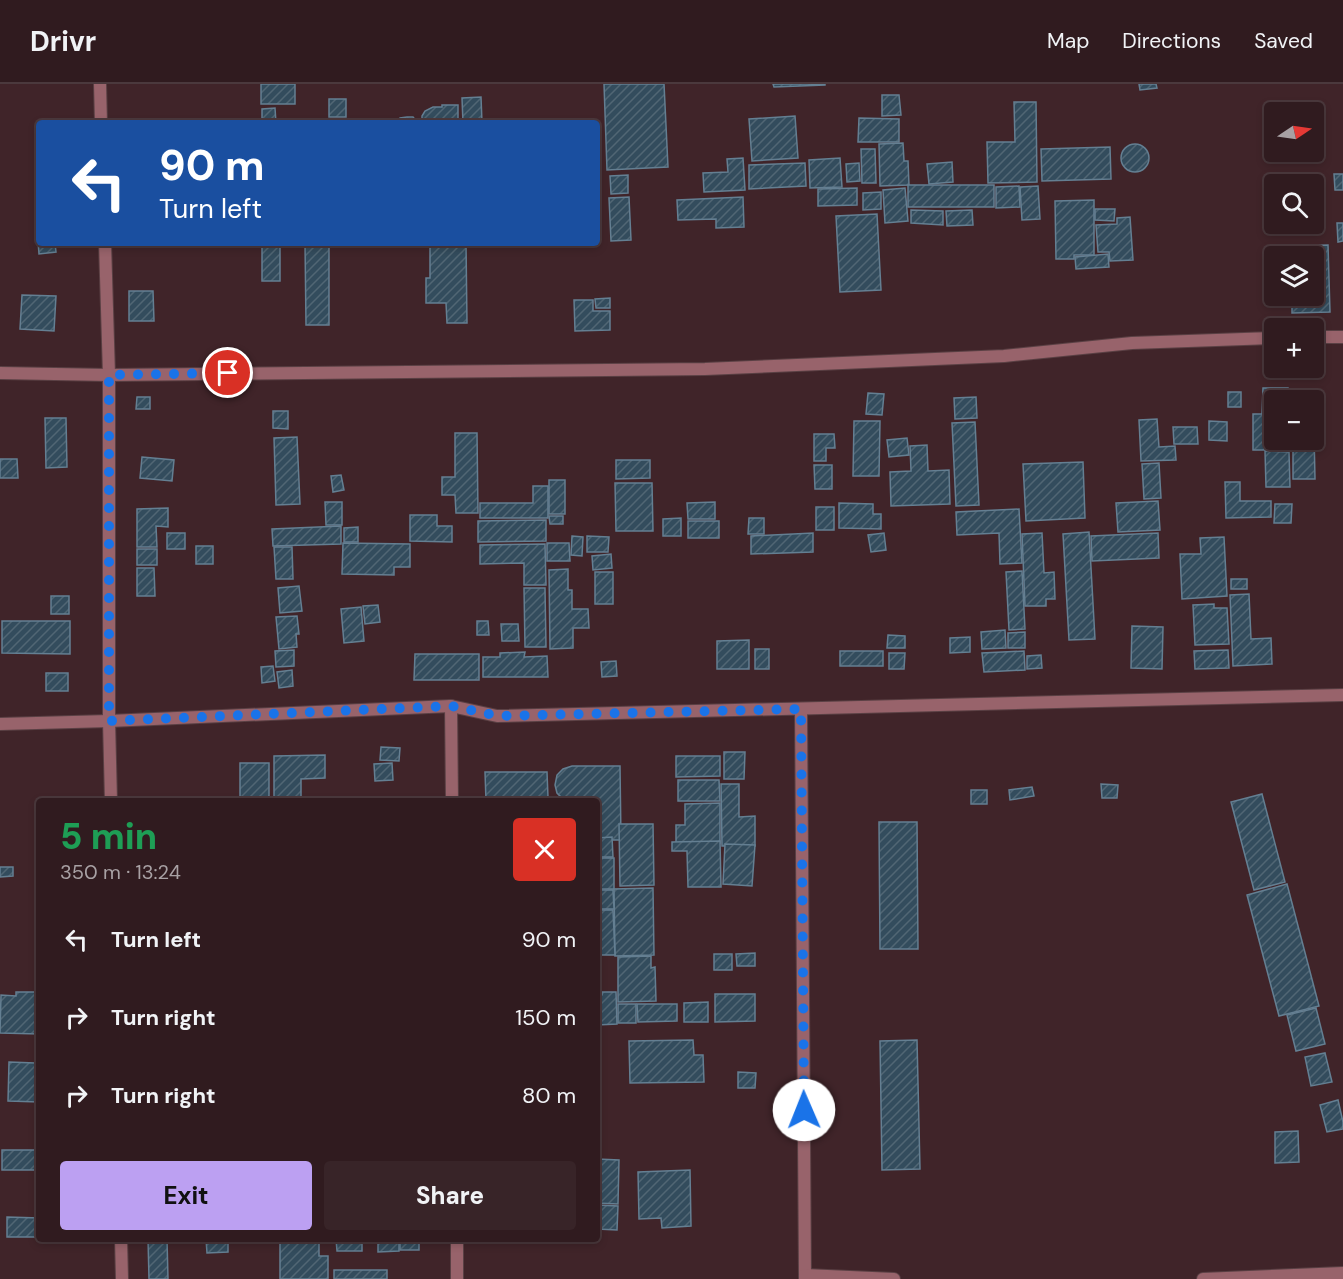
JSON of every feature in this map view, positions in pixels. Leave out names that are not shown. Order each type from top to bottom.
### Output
[{"type":"street","points":[[100,84],[101,120]]},
{"type":"street","points":[[105,246],[109,375],[111,798]]},
{"type":"street","points":[[1324,337],[1343,337]]},
{"type":"street","points":[[0,373],[109,375],[705,369],[1004,356],[1132,343],[1264,338]]},
{"type":"street","points":[[0,724],[451,706],[498,716],[1343,695]]},
{"type":"street","points":[[451,706],[452,798]]},
{"type":"street","points":[[801,709],[805,1277],[894,1279]]},
{"type":"street","points":[[121,1242],[122,1279]]},
{"type":"street","points":[[457,1242],[457,1279]]},
{"type":"street","points":[[1203,1279],[1343,1273]]},
{"type":"building","points":[[261,84],[295,84],[295,104],[261,104]]},
{"type":"building","points":[[604,84],[664,84],[668,167],[607,170]]},
{"type":"building","points":[[773,84],[825,84],[825,85],[774,87]]},
{"type":"building","points":[[1139,84],[1156,84],[1157,88],[1140,90]]},
{"type":"building","points":[[882,95],[899,95],[901,115],[882,116]]},
{"type":"building","points":[[481,97],[482,120],[463,120],[462,98]]},
{"type":"building","points":[[329,99],[346,99],[346,117],[329,117]]},
{"type":"building","points":[[1014,102],[1036,102],[1037,182],[988,183],[987,142],[1015,142]]},
{"type":"building","points":[[442,105],[458,105],[458,120],[422,120],[425,111],[433,107],[442,107]]},
{"type":"building","points":[[275,108],[276,120],[262,120],[262,109]]},
{"type":"building","points":[[795,116],[798,158],[752,161],[749,119]]},
{"type":"building","points":[[413,117],[415,120],[399,120],[400,118]]},
{"type":"building","points":[[859,118],[899,119],[899,142],[858,142]]},
{"type":"building","points":[[903,143],[904,161],[908,161],[909,185],[880,186],[879,144]]},
{"type":"building","points":[[1135,144],[1145,148],[1149,158],[1145,168],[1135,172],[1125,168],[1121,158],[1125,148]]},
{"type":"building","points":[[1110,147],[1111,179],[1042,181],[1041,149]]},
{"type":"building","points":[[861,149],[875,149],[876,183],[862,183]]},
{"type":"building","points":[[743,158],[745,190],[704,192],[703,173],[728,172],[727,159]]},
{"type":"building","points":[[840,158],[842,187],[810,188],[809,160]]},
{"type":"building","points":[[952,162],[953,182],[929,184],[927,164]]},
{"type":"building","points":[[805,163],[806,186],[749,189],[749,165]]},
{"type":"building","points":[[859,163],[860,181],[847,182],[846,164]]},
{"type":"building","points":[[1334,174],[1343,174],[1343,190],[1335,190]]},
{"type":"building","points":[[628,175],[628,193],[611,194],[610,176]]},
{"type":"building","points":[[908,185],[994,185],[994,207],[908,207]]},
{"type":"building","points":[[1019,186],[1020,207],[996,208],[996,187]]},
{"type":"building","points":[[1038,186],[1040,219],[1022,220],[1020,187]]},
{"type":"building","points":[[857,188],[857,205],[818,206],[818,189]]},
{"type":"building","points":[[905,188],[908,221],[885,223],[883,190]]},
{"type":"building","points":[[881,192],[881,209],[863,210],[863,193]]},
{"type":"building","points":[[629,197],[631,240],[611,241],[609,198]]},
{"type":"building","points":[[743,197],[744,227],[716,228],[716,219],[678,220],[677,200]]},
{"type":"building","points":[[1094,200],[1094,255],[1074,255],[1074,259],[1056,259],[1055,201]]},
{"type":"building","points":[[1095,209],[1115,209],[1114,221],[1095,220]]},
{"type":"building","points":[[911,210],[943,211],[943,225],[911,223]]},
{"type":"building","points":[[972,210],[973,225],[947,226],[946,211]]},
{"type":"building","points":[[877,214],[881,290],[840,292],[836,216]]},
{"type":"building","points":[[1130,217],[1133,260],[1110,261],[1109,252],[1098,252],[1096,225],[1117,224],[1117,218]]},
{"type":"building","points":[[1337,223],[1343,223],[1343,241],[1338,242]]},
{"type":"building","points":[[1328,245],[1330,312],[1292,313],[1292,306],[1324,306],[1324,246],[1291,246]]},
{"type":"building","points":[[38,246],[55,246],[56,252],[39,254]]},
{"type":"building","points":[[262,246],[280,246],[280,281],[262,281]]},
{"type":"building","points":[[305,246],[329,246],[329,325],[306,325]]},
{"type":"building","points":[[430,246],[466,246],[467,323],[447,323],[446,303],[426,303],[426,278],[430,278]]},
{"type":"building","points":[[1108,254],[1109,267],[1076,269],[1075,257]]},
{"type":"building","points":[[129,291],[153,291],[154,321],[129,321]]},
{"type":"building","points":[[22,295],[56,296],[54,331],[20,329]]},
{"type":"building","points":[[610,298],[610,308],[596,308],[595,299]]},
{"type":"building","points":[[574,300],[593,300],[593,311],[610,311],[610,330],[575,331]]},
{"type":"building","points":[[1263,388],[1288,388],[1288,390],[1264,390],[1264,450],[1253,450],[1253,414],[1262,414]]},
{"type":"building","points":[[1228,392],[1241,392],[1241,407],[1228,407]]},
{"type":"building","points":[[868,393],[884,394],[882,415],[866,414]]},
{"type":"building","points":[[137,397],[150,397],[150,409],[136,409]]},
{"type":"building","points":[[976,397],[977,418],[955,419],[954,398]]},
{"type":"building","points":[[273,411],[288,411],[288,429],[273,428]]},
{"type":"building","points":[[45,418],[66,418],[67,467],[46,468]]},
{"type":"building","points":[[1157,419],[1159,447],[1175,446],[1176,460],[1141,461],[1139,420]]},
{"type":"building","points":[[854,421],[880,421],[879,476],[853,476]]},
{"type":"building","points":[[1209,421],[1227,422],[1227,441],[1209,440]]},
{"type":"building","points":[[975,422],[979,505],[956,506],[952,423]]},
{"type":"building","points":[[1173,427],[1197,427],[1198,444],[1174,444]]},
{"type":"building","points":[[455,433],[477,433],[478,513],[456,513],[455,495],[442,495],[442,477],[455,477]]},
{"type":"building","points":[[814,434],[834,434],[835,448],[826,448],[826,461],[814,461]]},
{"type":"building","points":[[297,437],[300,504],[276,505],[274,438]]},
{"type":"building","points":[[907,438],[909,455],[889,457],[887,440]]},
{"type":"building","points":[[927,445],[928,471],[949,470],[950,504],[891,506],[890,472],[911,471],[910,446]]},
{"type":"building","points":[[1293,450],[1314,450],[1315,479],[1293,479]]},
{"type":"building","points":[[1265,451],[1289,452],[1290,487],[1266,487]]},
{"type":"building","points":[[142,457],[174,460],[172,481],[140,478]]},
{"type":"building","points":[[0,459],[17,459],[18,478],[0,478]]},
{"type":"building","points":[[616,460],[650,460],[650,478],[616,479]]},
{"type":"building","points":[[1083,462],[1085,518],[1026,521],[1023,464]]},
{"type":"building","points":[[1159,463],[1161,498],[1144,499],[1142,464]]},
{"type":"building","points":[[814,465],[832,465],[832,489],[815,489]]},
{"type":"building","points":[[341,475],[344,490],[333,492],[331,476]]},
{"type":"building","points":[[549,480],[565,480],[565,514],[549,514]]},
{"type":"building","points":[[1225,482],[1240,482],[1240,501],[1271,501],[1271,517],[1226,518]]},
{"type":"building","points":[[615,483],[652,483],[653,531],[616,531]]},
{"type":"building","points":[[533,486],[548,486],[548,518],[480,518],[480,503],[533,503]]},
{"type":"building","points":[[1158,501],[1160,530],[1118,532],[1116,503]]},
{"type":"building","points":[[325,502],[342,502],[342,525],[326,525]]},
{"type":"building","points":[[715,502],[715,519],[688,519],[687,503]]},
{"type":"building","points":[[839,503],[873,504],[873,514],[881,514],[881,529],[839,528]]},
{"type":"building","points":[[1275,504],[1292,504],[1291,523],[1274,523]]},
{"type":"building","points":[[816,507],[834,507],[834,530],[816,530]]},
{"type":"building","points":[[168,508],[168,527],[156,526],[157,547],[137,547],[137,509]]},
{"type":"building","points":[[1019,509],[1022,563],[1000,564],[999,533],[957,535],[956,512]]},
{"type":"building","points":[[410,515],[437,515],[437,526],[452,526],[452,542],[410,541]]},
{"type":"building","points":[[549,516],[563,516],[563,524],[550,524]]},
{"type":"building","points":[[681,518],[681,536],[663,536],[663,519]]},
{"type":"building","points":[[749,518],[764,518],[764,534],[748,534]]},
{"type":"building","points":[[546,520],[546,541],[478,542],[478,521]]},
{"type":"building","points":[[688,521],[719,521],[719,538],[688,538]]},
{"type":"building","points":[[341,526],[341,544],[273,546],[272,529]]},
{"type":"building","points":[[358,527],[358,542],[344,542],[344,528]]},
{"type":"building","points":[[1089,532],[1095,639],[1069,640],[1063,534]]},
{"type":"building","points":[[167,533],[185,533],[185,549],[167,549]]},
{"type":"building","points":[[813,533],[813,552],[751,554],[751,536]]},
{"type":"building","points":[[884,533],[886,550],[871,552],[868,535]]},
{"type":"building","points":[[1042,533],[1044,573],[1054,572],[1055,599],[1046,599],[1046,606],[1025,606],[1022,534]]},
{"type":"building","points":[[1158,533],[1159,558],[1092,561],[1091,536]]},
{"type":"building","points":[[572,536],[583,537],[582,556],[571,555]]},
{"type":"building","points":[[587,536],[609,537],[608,552],[587,552]]},
{"type":"building","points":[[1224,537],[1227,596],[1182,599],[1180,554],[1201,554],[1200,538]]},
{"type":"building","points":[[343,543],[410,544],[410,567],[394,567],[394,575],[342,574]]},
{"type":"building","points":[[547,543],[569,543],[570,561],[547,561]]},
{"type":"building","points":[[545,544],[546,585],[524,585],[524,563],[480,564],[480,545]]},
{"type":"building","points":[[196,546],[213,546],[213,564],[196,564]]},
{"type":"building","points":[[274,547],[292,547],[293,579],[276,579]]},
{"type":"building","points":[[137,549],[157,549],[157,565],[137,565]]},
{"type":"building","points":[[611,554],[612,568],[593,570],[592,556]]},
{"type":"building","points":[[137,568],[154,568],[155,596],[137,596]]},
{"type":"building","points":[[568,569],[568,590],[572,590],[572,609],[588,609],[589,628],[573,628],[573,648],[550,649],[549,570]]},
{"type":"building","points":[[1022,571],[1025,629],[1009,630],[1006,572]]},
{"type":"building","points":[[595,572],[613,572],[613,604],[595,604]]},
{"type":"building","points":[[1231,579],[1247,579],[1247,589],[1231,589]]},
{"type":"building","points":[[299,586],[302,611],[280,613],[278,588]]},
{"type":"building","points":[[524,588],[545,588],[546,647],[525,647]]},
{"type":"building","points":[[1249,594],[1251,639],[1271,638],[1272,664],[1233,666],[1230,595]]},
{"type":"building","points":[[51,596],[69,596],[69,614],[51,614]]},
{"type":"building","points":[[1214,604],[1214,608],[1227,608],[1229,644],[1195,645],[1193,605]]},
{"type":"building","points":[[378,605],[380,622],[365,624],[363,606]]},
{"type":"building","points":[[361,607],[364,641],[344,643],[341,609]]},
{"type":"building","points":[[297,616],[299,634],[296,634],[297,647],[279,649],[276,617]]},
{"type":"building","points":[[2,621],[70,621],[70,654],[2,653]]},
{"type":"building","points":[[477,621],[488,621],[489,635],[477,635]]},
{"type":"building","points":[[501,624],[518,624],[519,641],[502,641]]},
{"type":"building","points":[[1132,626],[1163,627],[1162,669],[1131,668]]},
{"type":"building","points":[[1005,630],[1006,648],[982,649],[981,632]]},
{"type":"building","points":[[1025,632],[1025,648],[1008,648],[1008,633]]},
{"type":"building","points":[[888,635],[905,636],[905,648],[887,648]]},
{"type":"building","points":[[970,637],[970,652],[950,653],[950,638]]},
{"type":"building","points":[[749,640],[749,669],[717,669],[717,641]]},
{"type":"building","points":[[755,649],[769,649],[769,669],[755,669]]},
{"type":"building","points":[[294,650],[294,666],[276,667],[275,651]]},
{"type":"building","points":[[1228,650],[1229,668],[1195,669],[1194,651]]},
{"type":"building","points":[[840,651],[883,651],[883,666],[840,666]]},
{"type":"building","points":[[1024,651],[1025,670],[984,672],[982,653]]},
{"type":"building","points":[[525,652],[524,657],[547,656],[548,677],[483,677],[483,657],[500,657],[500,653]]},
{"type":"building","points":[[889,653],[905,653],[904,669],[889,669]]},
{"type":"building","points":[[415,654],[479,654],[479,680],[414,680]]},
{"type":"building","points":[[1041,655],[1042,668],[1027,669],[1027,656]]},
{"type":"building","points":[[616,661],[617,676],[602,677],[601,662]]},
{"type":"building","points":[[273,666],[275,681],[262,683],[261,667]]},
{"type":"building","points":[[292,670],[293,686],[279,688],[277,672]]},
{"type":"building","points":[[46,673],[68,673],[68,691],[46,691]]},
{"type":"building","points":[[381,747],[400,748],[399,761],[380,760]]},
{"type":"building","points":[[724,752],[745,752],[744,779],[724,779]]},
{"type":"building","points":[[325,755],[325,778],[301,779],[301,798],[274,798],[274,756]]},
{"type":"building","points":[[676,756],[720,756],[720,776],[676,777]]},
{"type":"building","points":[[240,763],[269,763],[269,798],[240,798]]},
{"type":"building","points":[[392,763],[393,780],[375,781],[374,764]]},
{"type":"building","points":[[572,766],[620,766],[621,840],[600,840],[600,798],[562,798],[557,793],[555,785],[557,775],[563,769]]},
{"type":"building","points":[[485,772],[547,772],[548,797],[486,798]]},
{"type":"building","points":[[678,780],[719,780],[720,801],[678,801]]},
{"type":"building","points":[[721,784],[739,784],[739,817],[755,816],[755,846],[722,846]]},
{"type":"building","points":[[1101,784],[1118,785],[1117,798],[1102,798]]},
{"type":"building","points":[[1032,787],[1034,796],[1010,800],[1009,790]]},
{"type":"building","points":[[971,790],[987,790],[987,804],[971,804]]},
{"type":"building","points":[[1262,794],[1285,882],[1254,890],[1231,802]]},
{"type":"building","points":[[720,803],[720,843],[676,843],[676,825],[685,825],[685,804]]},
{"type":"building","points":[[879,822],[917,822],[918,949],[880,949]]},
{"type":"building","points":[[619,824],[653,824],[654,885],[620,886]]},
{"type":"building","points":[[612,837],[613,857],[600,857],[600,838]]},
{"type":"building","points":[[720,841],[721,887],[688,887],[687,851],[672,851],[672,842]]},
{"type":"building","points":[[725,844],[755,845],[752,886],[723,884]]},
{"type":"building","points":[[600,858],[614,858],[614,889],[600,889]]},
{"type":"building","points":[[0,867],[13,867],[13,876],[0,877]]},
{"type":"building","points":[[1287,884],[1319,1006],[1279,1016],[1247,895]]},
{"type":"building","points":[[653,888],[654,955],[615,956],[614,889]]},
{"type":"building","points":[[600,890],[613,890],[614,909],[600,909]]},
{"type":"building","points":[[600,910],[613,910],[615,955],[600,955]]},
{"type":"building","points":[[755,953],[755,966],[737,966],[736,954]]},
{"type":"building","points":[[714,954],[732,954],[732,970],[714,970]]},
{"type":"building","points":[[651,956],[651,968],[655,967],[656,1001],[618,1002],[618,957]]},
{"type":"building","points":[[16,992],[36,992],[36,1034],[0,1033],[1,995],[16,996]]},
{"type":"building","points":[[602,992],[616,992],[617,1024],[600,1025],[600,995]]},
{"type":"building","points":[[715,994],[755,994],[755,1021],[715,1022]]},
{"type":"building","points":[[708,1002],[708,1022],[684,1022],[684,1003]]},
{"type":"building","points":[[618,1004],[636,1004],[636,1023],[618,1023]]},
{"type":"building","points":[[637,1004],[677,1004],[677,1021],[638,1022]]},
{"type":"building","points":[[1316,1008],[1325,1044],[1296,1051],[1287,1015]]},
{"type":"building","points":[[693,1040],[694,1055],[703,1055],[704,1082],[630,1083],[629,1041]]},
{"type":"building","points":[[917,1040],[920,1169],[882,1170],[880,1041]]},
{"type":"building","points":[[1325,1053],[1332,1082],[1311,1086],[1305,1057]]},
{"type":"building","points":[[9,1062],[35,1063],[36,1102],[8,1101]]},
{"type":"building","points":[[738,1072],[756,1073],[755,1088],[738,1088]]},
{"type":"building","points":[[1338,1100],[1343,1129],[1327,1132],[1320,1105]]},
{"type":"building","points":[[1298,1131],[1299,1162],[1275,1163],[1275,1132]]},
{"type":"building","points":[[2,1150],[36,1150],[36,1170],[2,1170]]},
{"type":"building","points":[[600,1159],[619,1160],[618,1204],[600,1203]]},
{"type":"building","points":[[690,1170],[691,1226],[662,1228],[661,1218],[639,1219],[638,1172]]},
{"type":"building","points":[[600,1205],[618,1206],[617,1230],[600,1229]]},
{"type":"building","points":[[7,1217],[36,1218],[36,1237],[7,1237]]},
{"type":"building","points":[[148,1242],[167,1242],[168,1279],[149,1279]]},
{"type":"building","points":[[206,1242],[228,1242],[228,1252],[207,1253]]},
{"type":"building","points":[[280,1242],[319,1242],[319,1256],[328,1256],[328,1279],[280,1279]]},
{"type":"building","points":[[336,1242],[362,1242],[362,1251],[337,1251]]},
{"type":"building","points":[[378,1242],[399,1242],[399,1251],[378,1252]]},
{"type":"building","points":[[400,1242],[419,1242],[419,1250],[400,1250]]},
{"type":"building","points":[[334,1270],[387,1270],[387,1279],[334,1279]]},
{"type":"route","points":[[228,373],[109,375],[109,721],[451,706],[498,716],[801,709],[804,1110]]}]
